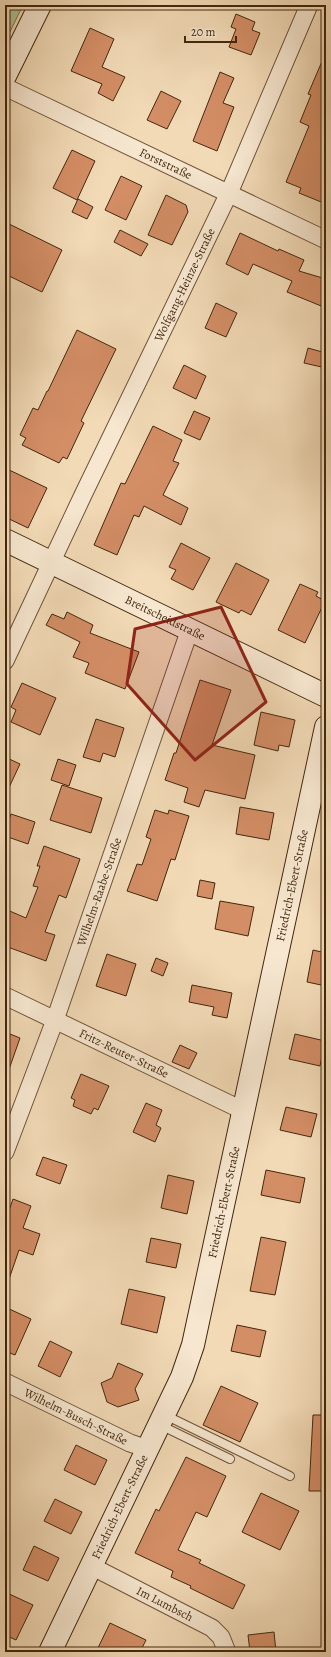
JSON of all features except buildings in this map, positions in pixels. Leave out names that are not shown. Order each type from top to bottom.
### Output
[{"type":"street","points":[[5,76],[40,5]]},
{"type":"street","name":"Wolfgang-Heinze-Straße","points":[[5,661],[229,193],[309,5]]},
{"type":"street","name":"Forststraße","points":[[5,87],[326,240]]},
{"type":"street","name":"Breitscheidstraße","points":[[5,540],[326,696]]},
{"type":"street","name":"Wilhelm-Raabe-Straße","points":[[5,1152],[55,1020],[190,629]]},
{"type":"street","name":"Friedrich-Ebert-Straße","points":[[50,1652],[162,1420],[185,1370],[193,1345],[326,728]]},
{"type":"street","name":"Fritz-Reuter-Straße","points":[[5,996],[244,1111]]},
{"type":"street","name":"Wilhelm-Busch-Straße","points":[[5,1382],[130,1443],[148,1449]]},
{"type":"street","name":"Im Lumbsch","points":[[92,1566],[212,1628],[221,1637],[227,1652]]},
{"type":"lane","points":[[162,1420],[230,1458]]},
{"type":"lane","points":[[162,1420],[290,1476]]},
{"type":"highlighted area","points":[[221,607],[266,702],[195,760],[127,684],[135,629]]},
{"type":"green space","points":[[5,5],[23,5],[5,42]]}]
